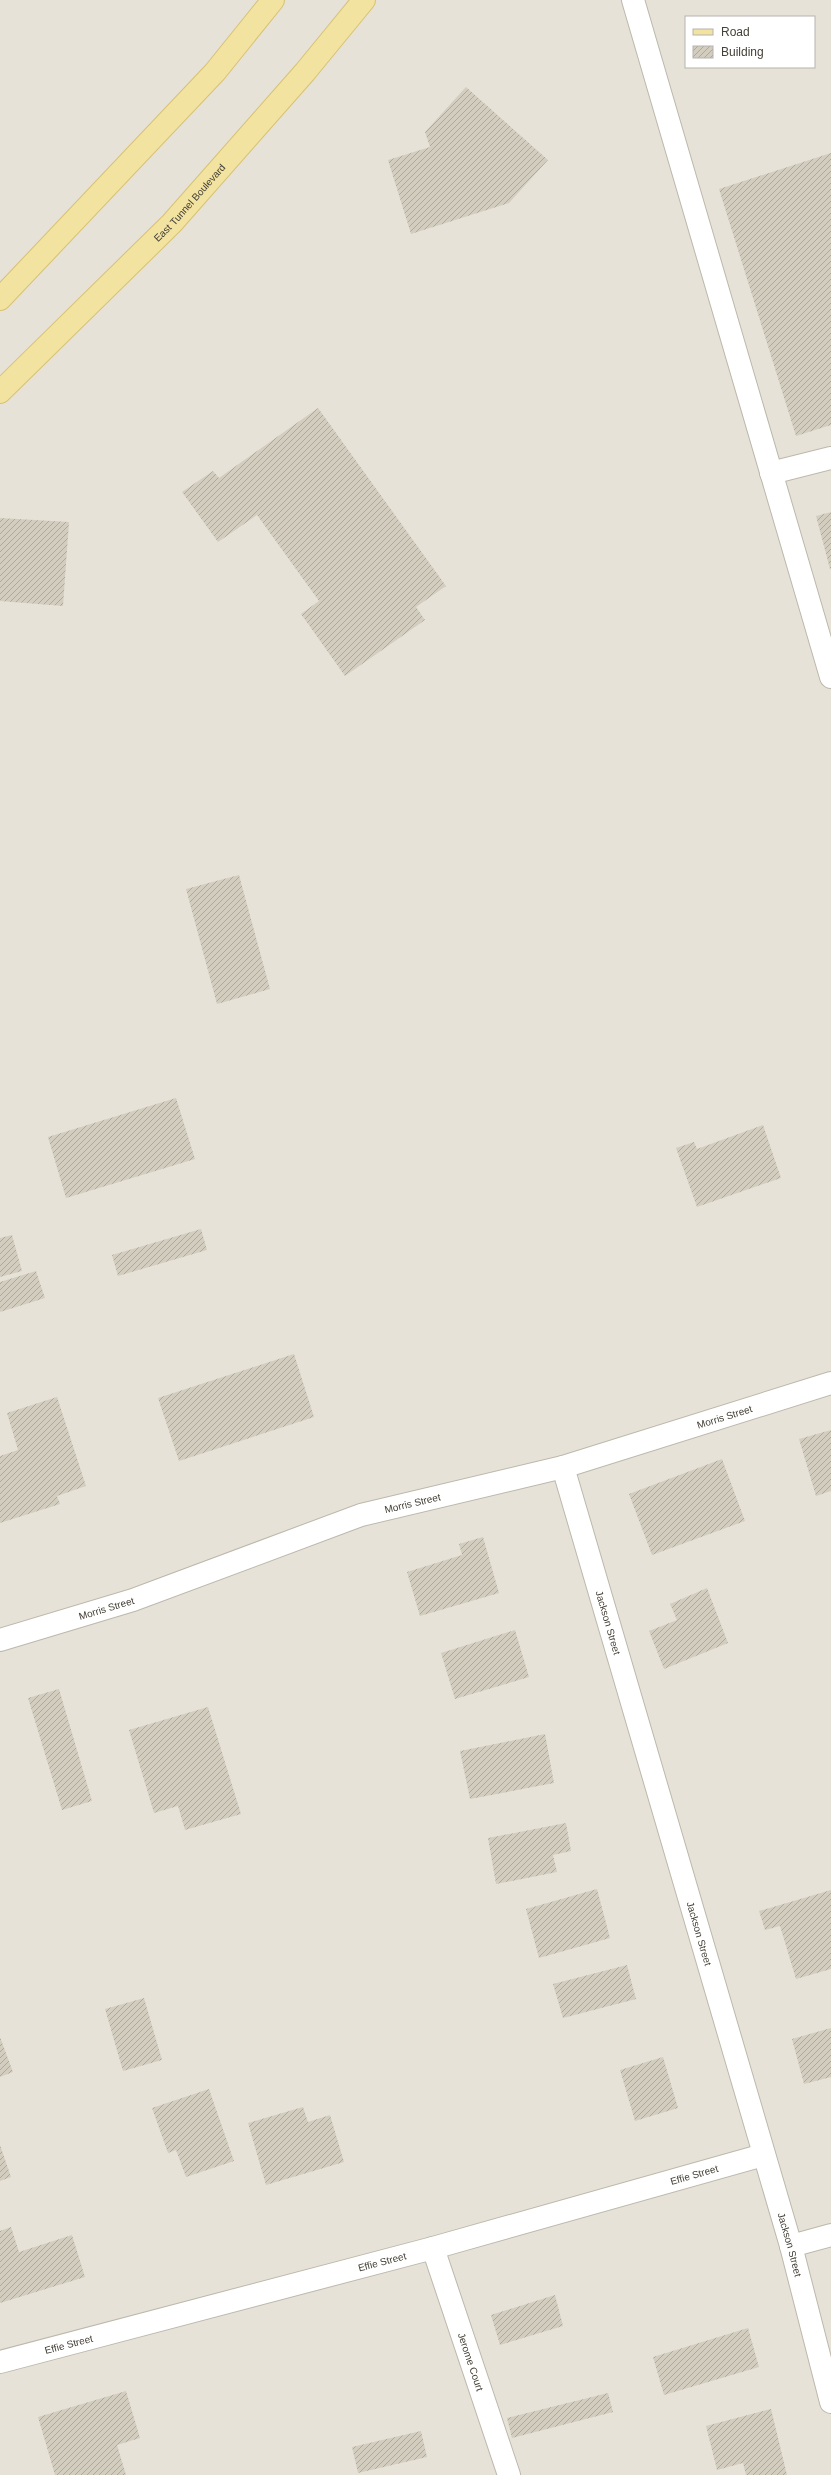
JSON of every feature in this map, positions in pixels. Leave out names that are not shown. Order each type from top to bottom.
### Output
[{"type":"main road","points":[[0,299],[215,72],[273,0]]},
{"type":"main road","name":"East Tunnel Boulevard","points":[[0,392],[172,223],[305,72],[364,0]]},
{"type":"street","points":[[633,0],[831,677]]},
{"type":"street","points":[[771,474],[831,458]]},
{"type":"street","name":"Morris Street","points":[[0,1640],[134,1600],[361,1515],[563,1467],[831,1383]]},
{"type":"street","name":"Jackson Street","points":[[563,1467],[762,2155],[791,2246],[831,2402]]},
{"type":"street","name":"Effie Street","points":[[0,2362],[433,2248],[762,2155]]},
{"type":"street","points":[[791,2246],[831,2235]]},
{"type":"street","name":"Jerome Court","points":[[433,2248],[509,2475]]},
{"type":"shaded area","points":[[0,0],[831,0],[831,2475],[0,2475]]},
{"type":"building","points":[[466,87],[548,160],[509,203],[411,234],[388,160],[430,147],[425,132]]},
{"type":"building","points":[[831,153],[831,425],[796,436],[719,189]]},
{"type":"building","points":[[318,408],[446,586],[416,607],[425,620],[345,676],[301,614],[319,601],[257,515],[218,542],[182,492],[213,471],[219,478]]},
{"type":"building","points":[[831,512],[831,569],[830,569],[816,516]]},
{"type":"building","points":[[0,518],[69,522],[63,606],[0,601]]},
{"type":"building","points":[[239,875],[270,989],[217,1004],[186,889]]},
{"type":"building","points":[[176,1098],[195,1159],[66,1198],[48,1137]]},
{"type":"building","points":[[763,1125],[781,1178],[697,1207],[676,1148],[694,1142],[697,1149]]},
{"type":"building","points":[[201,1229],[207,1250],[118,1276],[112,1255]]},
{"type":"building","points":[[12,1235],[22,1271],[0,1277],[0,1238]]},
{"type":"building","points":[[36,1271],[45,1298],[0,1312],[0,1282]]},
{"type":"building","points":[[294,1354],[314,1417],[179,1461],[158,1398]]},
{"type":"building","points":[[57,1397],[86,1486],[57,1496],[60,1504],[0,1523],[0,1456],[18,1450],[7,1413]]},
{"type":"building","points":[[831,1430],[831,1491],[816,1496],[799,1439]]},
{"type":"building","points":[[722,1459],[745,1521],[652,1555],[629,1494]]},
{"type":"building","points":[[483,1537],[499,1593],[420,1616],[407,1572],[462,1555],[459,1544]]},
{"type":"building","points":[[707,1588],[728,1643],[664,1669],[649,1631],[677,1620],[670,1604]]},
{"type":"building","points":[[515,1630],[529,1677],[455,1699],[441,1653]]},
{"type":"building","points":[[59,1689],[92,1801],[62,1810],[28,1698]]},
{"type":"building","points":[[208,1707],[241,1814],[185,1830],[178,1806],[154,1813],[129,1730]]},
{"type":"building","points":[[545,1734],[554,1783],[470,1799],[460,1751]]},
{"type":"building","points":[[566,1823],[571,1851],[553,1855],[557,1872],[496,1884],[488,1838]]},
{"type":"building","points":[[597,1889],[610,1938],[539,1958],[526,1909]]},
{"type":"building","points":[[831,1890],[831,1969],[796,1979],[780,1926],[765,1930],[759,1911]]},
{"type":"building","points":[[627,1965],[636,1999],[563,2018],[553,1984]]},
{"type":"building","points":[[144,1998],[162,2060],[123,2071],[105,2009]]},
{"type":"building","points":[[831,2028],[831,2077],[804,2084],[792,2039]]},
{"type":"building","points":[[0,2037],[13,2072],[0,2077]]},
{"type":"building","points":[[663,2057],[678,2108],[635,2121],[620,2070]]},
{"type":"building","points":[[209,2089],[234,2161],[186,2177],[176,2150],[168,2153],[152,2108]]},
{"type":"building","points":[[303,2107],[308,2122],[330,2115],[344,2162],[266,2185],[248,2123]]},
{"type":"building","points":[[0,2145],[11,2177],[0,2181]]},
{"type":"building","points":[[11,2227],[19,2252],[72,2235],[85,2277],[0,2303],[0,2231]]},
{"type":"building","points":[[555,2295],[563,2326],[500,2345],[491,2315]]},
{"type":"building","points":[[748,2328],[759,2367],[664,2395],[653,2357]]},
{"type":"building","points":[[126,2391],[140,2438],[117,2445],[126,2475],[55,2475],[38,2417]]},
{"type":"building","points":[[608,2393],[613,2412],[512,2438],[507,2418]]},
{"type":"building","points":[[771,2409],[787,2475],[746,2475],[743,2463],[717,2470],[706,2426]]},
{"type":"building","points":[[421,2431],[427,2457],[358,2473],[352,2447]]}]
